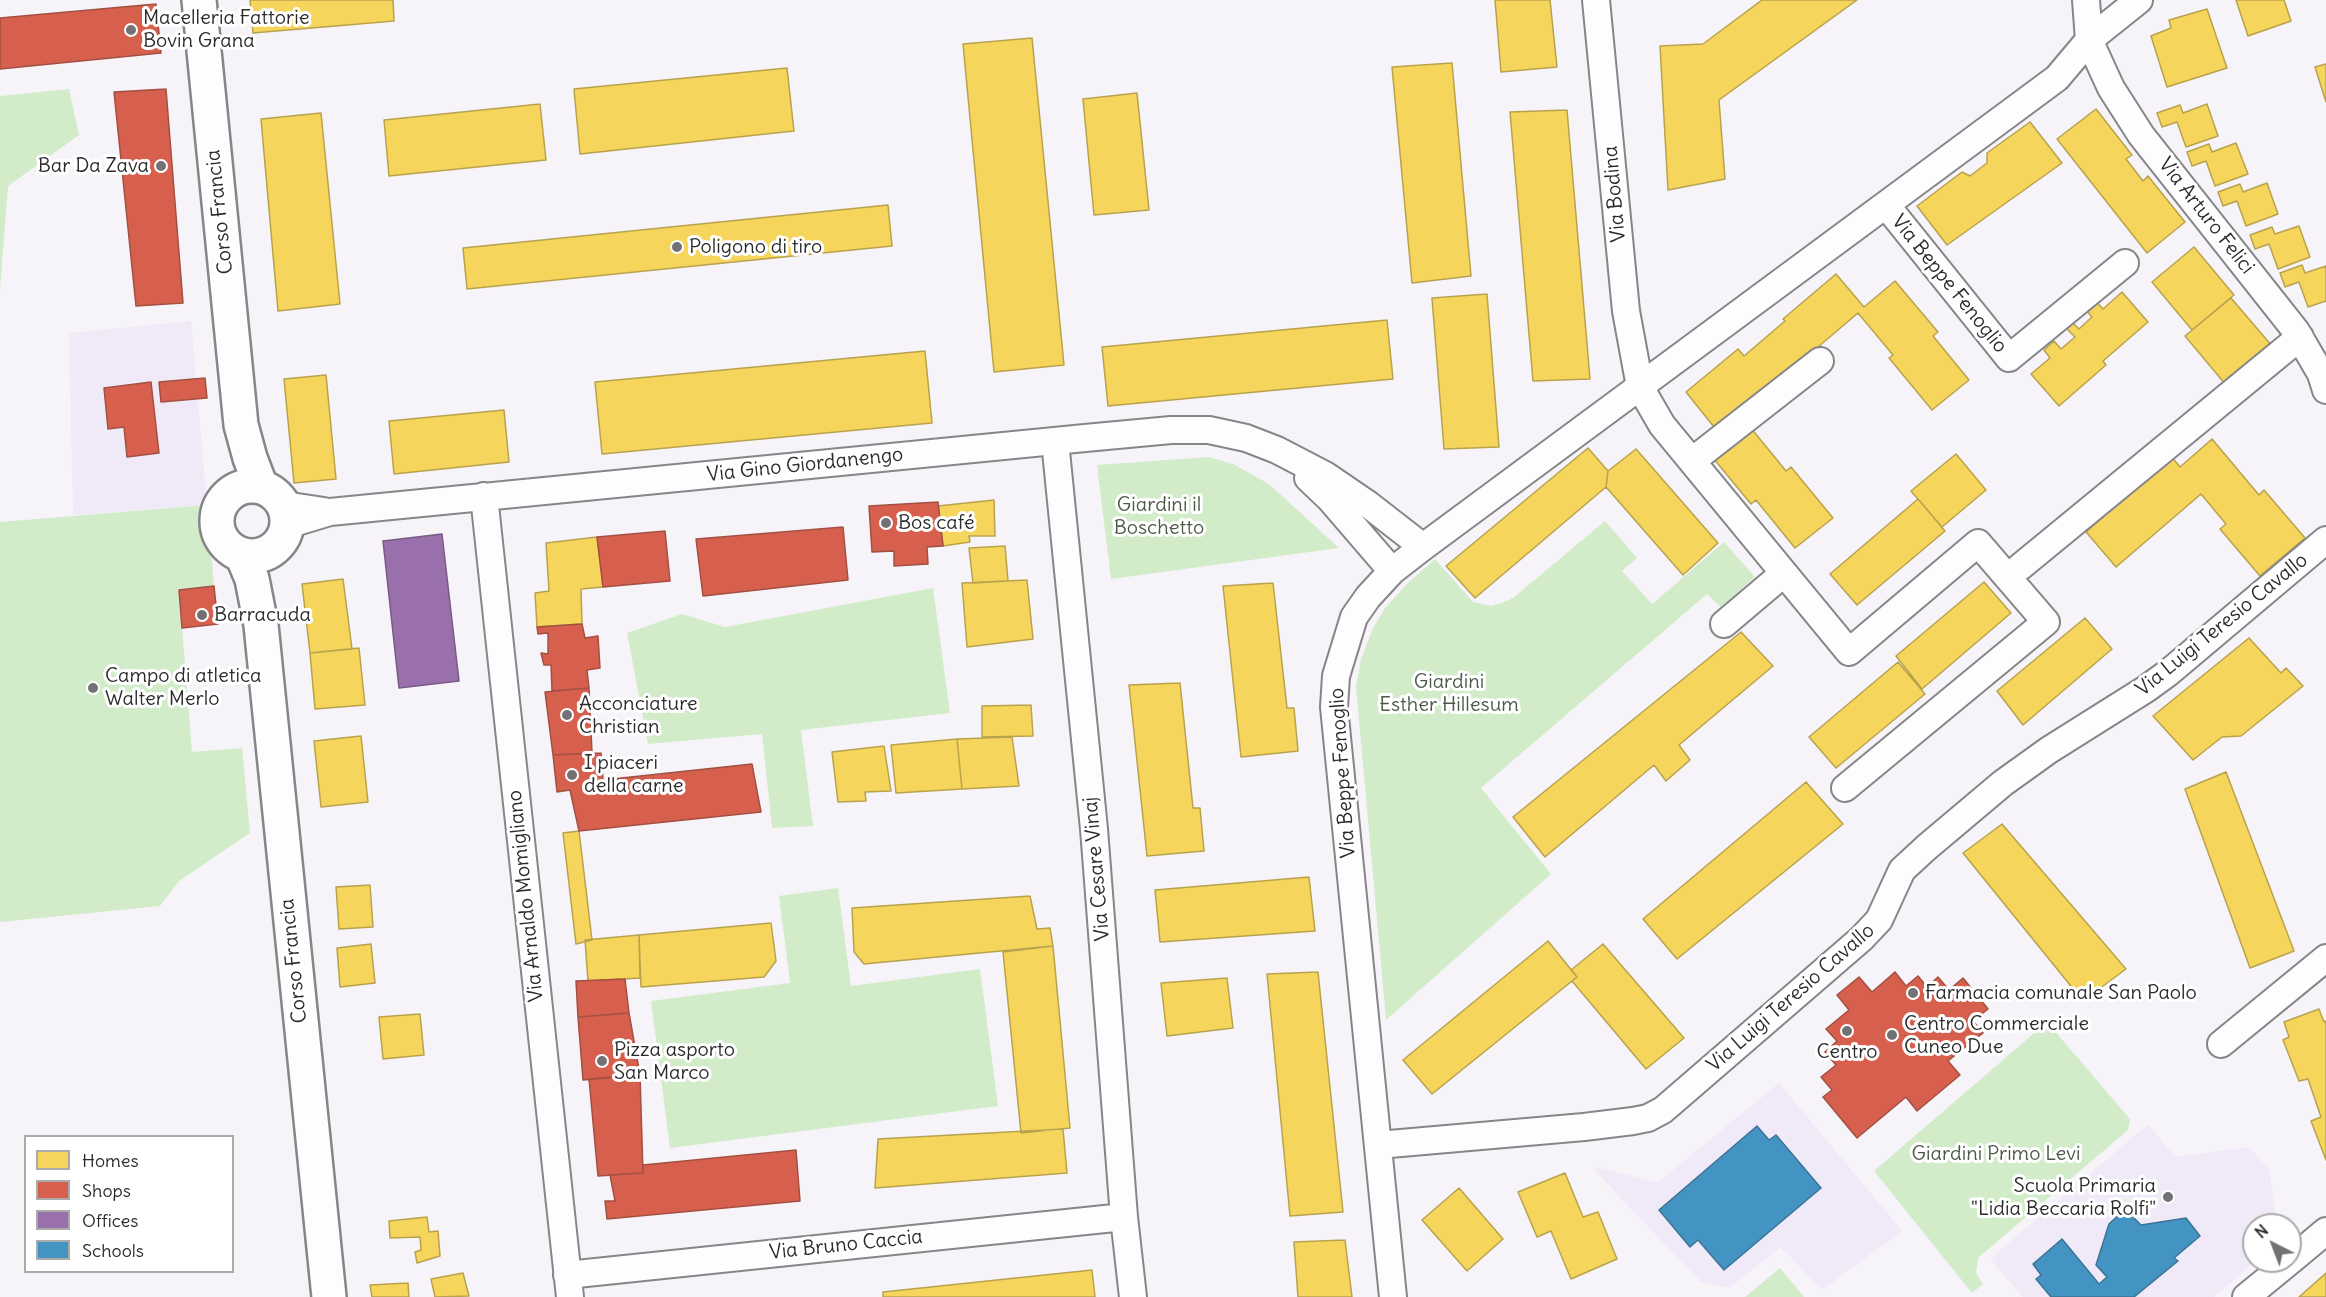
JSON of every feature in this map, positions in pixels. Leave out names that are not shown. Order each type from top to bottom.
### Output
[{"type":"main road","name":"Corso Francia","points":[[199,0],[241,424],[239,459],[263,519],[252,579],[261,625],[329,1297]]},
{"type":"street","name":"Via Bodina","points":[[1596,0],[1626,310],[1640,387]]},
{"type":"street","points":[[2086,0],[2089,40]]},
{"type":"street","name":"Via Beppe Fenoglio","points":[[1393,1297],[1334,707],[1336,675],[1354,618],[1368,597],[1392,572],[1423,547],[2057,78],[2089,40],[2139,0]]},
{"type":"street","name":"Via Arturo Felici","points":[[2089,40],[2111,88],[2141,135],[2300,338],[2321,374],[2326,390]]},
{"type":"street","name":"Via Beppe Fenoglio","points":[[1886,205],[2008,358],[2125,263]]},
{"type":"street","points":[[2020,567],[2300,338]]},
{"type":"street","points":[[1692,461],[1820,361]]},
{"type":"street","points":[[1640,387],[1662,425],[1848,652],[1978,543],[2046,622],[1845,788]]},
{"type":"street","name":"Via Gino Giordanengo","points":[[263,519],[1054,441],[1171,430],[1209,430],[1246,438],[1277,450],[1326,475],[1423,547]]},
{"type":"street","name":"Via Cesare Vinaj","points":[[1054,441],[1094,830],[1124,1217],[1133,1297]]},
{"type":"street","name":"Via Gino Giordanengo","points":[[1277,450],[1330,499],[1392,572]]},
{"type":"street","name":"Via Arnaldo Momigliano","points":[[484,496],[568,1286]]},
{"type":"street","name":"Via Luigi Teresio Cavallo","points":[[1378,1145],[1633,1121],[1648,1118],[1663,1110],[1861,939],[1879,920],[1902,870],[1927,847],[2012,777],[2168,673],[2326,540]]},
{"type":"street","points":[[1724,624],[1784,574]]},
{"type":"street","points":[[2221,1044],[2326,958]]},
{"type":"street","name":"Via Bruno Caccia","points":[[568,1286],[1124,1217]]},
{"type":"street","points":[[2302,1251],[2326,1231]]},
{"type":"street","points":[[2246,1297],[2275,1273]]},
{"type":"shaded area","points":[[191,321],[207,505],[73,515],[69,333]]},
{"type":"shaded area","points":[[1779,1083],[1902,1231],[1822,1290],[1781,1247],[1729,1288],[1701,1282],[1595,1171],[1597,1167],[1657,1183]]},
{"type":"shaded area","name":"Scuola Primaria \"Lidia Beccaria Rolfi\"","points":[[2148,1124],[2175,1157],[2249,1147],[2269,1169],[2275,1213],[2242,1213],[2242,1273],[2214,1297],[2023,1297],[1990,1259]]},
{"type":"green space","points":[[69,89],[79,135],[8,186],[0,290],[0,96]]},
{"type":"green space","name":"Giardini il Boschetto","points":[[1209,457],[1233,464],[1269,484],[1339,548],[1111,579],[1097,465]]},
{"type":"green space","name":"Campo di atletica Walter Merlo","points":[[207,505],[214,586],[179,590],[192,752],[242,748],[250,833],[179,881],[160,906],[0,922],[0,522]]},
{"type":"green space","name":"Giardini Esther Hillesum","points":[[1605,521],[1637,558],[1622,571],[1652,604],[1724,542],[1755,577],[1721,607],[1707,594],[1481,788],[1551,874],[1386,1020],[1356,687],[1361,659],[1373,628],[1385,608],[1435,559],[1473,602],[1491,606],[1513,598]]},
{"type":"green space","points":[[933,588],[950,713],[801,730],[813,826],[772,828],[762,734],[648,744],[627,633],[682,614],[725,627]]},
{"type":"green space","points":[[838,888],[851,986],[980,969],[998,1106],[670,1148],[651,1001],[790,983],[779,896]]},
{"type":"green space","name":"Giardini Primo Levi","points":[[2047,1022],[2130,1119],[2128,1130],[1978,1258],[1976,1273],[1983,1284],[1972,1293],[1874,1171]]},
{"type":"green space","points":[[1780,1268],[1804,1297],[1745,1297]]},
{"type":"building: Homes","points":[[250,0],[393,0],[394,21],[253,33]]},
{"type":"building: Homes","points":[[1495,0],[1550,0],[1557,67],[1501,72]]},
{"type":"building: Homes","points":[[1762,0],[1857,0],[1719,100],[1725,179],[1668,190],[1660,46],[1703,44]]},
{"type":"building: Homes","points":[[2236,0],[2284,0],[2291,21],[2248,36]]},
{"type":"building: Homes","points":[[2207,9],[2227,68],[2167,87],[2151,36],[2171,28],[2169,20]]},
{"type":"building: Homes","points":[[1032,38],[1064,365],[994,372],[963,44]]},
{"type":"building: Homes","points":[[1452,63],[1471,276],[1412,283],[1392,67]]},
{"type":"building: Homes","points":[[2326,64],[2326,102],[2315,67]]},
{"type":"building: Homes","points":[[787,68],[794,131],[580,154],[574,89]]},
{"type":"building: Homes","points":[[1137,93],[1149,210],[1094,215],[1083,99]]},
{"type":"building: Homes","points":[[540,104],[546,160],[389,176],[384,120]]},
{"type":"building: Homes","points":[[2207,104],[2218,136],[2186,147],[2177,122],[2162,127],[2157,113],[2180,105],[2183,113]]},
{"type":"building: Homes","points":[[2096,109],[2132,155],[2126,159],[2143,181],[2148,176],[2185,222],[2147,253],[2057,139]]},
{"type":"building: Homes","points":[[1567,110],[1590,379],[1533,381],[1510,112]]},
{"type":"building: Homes","points":[[321,113],[340,304],[278,311],[261,119]]},
{"type":"building: Homes","points":[[2030,122],[2062,163],[1947,245],[1917,206],[1962,172],[1970,176],[1987,163],[1987,153]]},
{"type":"building: Homes","points":[[2236,143],[2248,174],[2215,186],[2206,161],[2192,166],[2187,152],[2209,144],[2212,152]]},
{"type":"building: Homes","points":[[2267,183],[2278,214],[2246,226],[2237,201],[2223,206],[2218,192],[2240,184],[2243,192]]},
{"type":"building: Homes","name":"Poligono di tiro","points":[[888,205],[892,246],[467,289],[463,248]]},
{"type":"building: Homes","points":[[2299,226],[2310,257],[2278,269],[2269,244],[2255,249],[2250,235],[2272,227],[2275,234]]},
{"type":"building: Homes","points":[[2194,247],[2234,295],[2192,330],[2152,282]]},
{"type":"building: Homes","points":[[2302,265],[2305,273],[2326,266],[2326,301],[2308,307],[2299,282],[2285,287],[2280,273]]},
{"type":"building: Homes","points":[[1836,274],[1864,307],[1895,281],[1938,332],[1933,336],[1969,380],[1932,410],[1889,358],[1893,355],[1858,313],[1818,347],[1824,354],[1718,432],[1686,392],[1738,349],[1744,356]]},
{"type":"building: Homes","points":[[2122,292],[2148,322],[2103,361],[2106,365],[2059,406],[2031,374],[2050,358],[2044,350],[2054,341],[2061,349],[2075,337],[2065,327],[2071,321],[2079,329],[2092,317],[2085,309],[2095,300],[2103,309]]},
{"type":"building: Homes","points":[[1487,294],[1499,447],[1444,449],[1432,298]]},
{"type":"building: Homes","points":[[2231,298],[2272,346],[2226,385],[2185,336]]},
{"type":"building: Homes","points":[[1387,320],[1393,379],[1108,406],[1102,347]]},
{"type":"building: Homes","points":[[925,351],[932,423],[602,454],[595,382]]},
{"type":"building: Homes","points":[[326,375],[336,479],[294,483],[284,379]]},
{"type":"building: Homes","points":[[504,410],[509,462],[394,474],[389,421]]},
{"type":"building: Homes","points":[[1746,422],[1786,471],[1791,467],[1833,518],[1795,548],[1756,500],[1751,504],[1709,453]]},
{"type":"building: Homes","points":[[2212,439],[2259,495],[2264,490],[2305,538],[2260,576],[2220,529],[2226,524],[2201,494],[2116,567],[2086,532],[2171,456],[2180,467]]},
{"type":"building: Homes","points":[[1588,448],[1608,471],[1606,487],[1475,598],[1446,566]]},
{"type":"building: Homes","points":[[1636,449],[1718,543],[1683,575],[1606,487],[1608,471]]},
{"type":"building: Homes","points":[[1956,454],[1986,490],[1942,527],[1911,491]]},
{"type":"building: Homes","points":[[1918,499],[1945,531],[1857,605],[1830,574]]},
{"type":"building: Homes","points":[[994,500],[995,536],[969,536],[970,542],[943,546],[938,506]]},
{"type":"building: Homes","points":[[597,537],[603,587],[581,589],[582,624],[537,627],[535,593],[549,591],[546,543]]},
{"type":"building: Homes","points":[[1005,546],[1008,581],[973,583],[969,548]]},
{"type":"building: Homes","points":[[343,579],[352,649],[310,653],[302,584]]},
{"type":"building: Homes","points":[[1027,580],[1033,639],[967,647],[962,583]]},
{"type":"building: Homes","points":[[1984,582],[2011,613],[1922,689],[1896,656]]},
{"type":"building: Homes","points":[[1273,583],[1287,708],[1294,708],[1298,751],[1241,757],[1223,586]]},
{"type":"building: Homes","points":[[2085,618],[2112,649],[2023,725],[1997,691]]},
{"type":"building: Homes","points":[[1741,632],[1773,666],[1679,745],[1690,760],[1666,781],[1654,765],[1545,857],[1513,817]]},
{"type":"building: Homes","points":[[2249,638],[2281,673],[2286,668],[2303,686],[2241,736],[2222,737],[2193,760],[2153,716]]},
{"type":"building: Homes","points":[[359,648],[365,705],[315,709],[310,653]]},
{"type":"building: Homes","points":[[1898,662],[1925,694],[1836,768],[1809,737]]},
{"type":"building: Homes","points":[[1180,683],[1193,808],[1200,808],[1204,851],[1147,856],[1129,685]]},
{"type":"building: Homes","points":[[1031,705],[1033,736],[982,737],[982,706]]},
{"type":"building: Homes","points":[[361,736],[368,802],[321,807],[314,741]]},
{"type":"building: Homes","points":[[1012,737],[1019,786],[962,789],[957,739]]},
{"type":"building: Homes","points":[[957,739],[962,789],[896,793],[891,745]]},
{"type":"building: Homes","points":[[884,746],[891,791],[865,792],[866,801],[838,802],[832,752]]},
{"type":"building: Homes","points":[[2226,772],[2294,951],[2250,968],[2185,789]]},
{"type":"building: Homes","points":[[1806,782],[1843,824],[1677,959],[1643,919]]},
{"type":"building: Homes","points":[[2002,824],[2126,969],[2083,1001],[1963,853]]},
{"type":"building: Homes","points":[[579,831],[592,940],[576,944],[563,833]]},
{"type":"building: Homes","points":[[1309,877],[1315,931],[1160,942],[1155,890]]},
{"type":"building: Homes","points":[[370,885],[373,927],[339,929],[336,887]]},
{"type":"building: Homes","points":[[1030,896],[1037,929],[1050,928],[1053,946],[864,964],[854,952],[852,908]]},
{"type":"building: Homes","points":[[771,923],[776,961],[764,977],[641,987],[639,935]]},
{"type":"building: Homes","points":[[639,935],[640,978],[588,981],[585,940]]},
{"type":"building: Homes","points":[[1548,941],[1577,977],[1432,1094],[1403,1060]]},
{"type":"building: Homes","points":[[371,944],[375,983],[340,987],[337,948]]},
{"type":"building: Homes","points":[[1603,944],[1684,1038],[1646,1069],[1572,981],[1577,977],[1571,970]]},
{"type":"building: Homes","points":[[1053,946],[1070,1128],[1021,1133],[1003,952]]},
{"type":"building: Homes","points":[[1318,972],[1343,1212],[1290,1216],[1267,974]]},
{"type":"building: Homes","points":[[1227,978],[1233,1028],[1167,1036],[1161,983]]},
{"type":"building: Homes","points":[[2319,1009],[2324,1022],[2326,1021],[2326,1160],[2311,1121],[2321,1117],[2308,1079],[2299,1081],[2283,1040],[2289,1037],[2284,1022]]},
{"type":"building: Homes","points":[[420,1014],[424,1055],[383,1059],[379,1017]]},
{"type":"building: Homes","points":[[1063,1129],[1067,1173],[875,1188],[878,1139]]},
{"type":"building: Homes","points":[[1565,1173],[1583,1217],[1598,1212],[1617,1259],[1571,1279],[1551,1231],[1537,1237],[1518,1192]]},
{"type":"building: Homes","points":[[1459,1188],[1503,1239],[1467,1271],[1422,1220]]},
{"type":"building: Homes","points":[[427,1217],[429,1232],[438,1231],[440,1256],[417,1263],[415,1252],[421,1250],[420,1237],[390,1238],[389,1221]]},
{"type":"building: Homes","points":[[1345,1240],[1352,1297],[1298,1297],[1294,1242]]},
{"type":"building: Homes","points":[[1092,1270],[1095,1297],[883,1297],[883,1292]]},
{"type":"building: Homes","points":[[463,1273],[469,1296],[435,1297],[431,1279]]},
{"type":"building: Homes","points":[[2326,1273],[2326,1297],[2299,1297]]},
{"type":"building: Homes","points":[[408,1283],[409,1297],[372,1297],[370,1285]]},
{"type":"building: Shops","points":[[156,4],[161,53],[0,69],[0,18]]},
{"type":"building: Shops","points":[[166,89],[183,303],[136,306],[114,92]]},
{"type":"building: Shops","points":[[205,378],[207,398],[161,402],[159,382]]},
{"type":"building: Shops","points":[[151,382],[159,453],[127,457],[124,427],[108,429],[104,388]]},
{"type":"building: Shops","points":[[938,502],[943,546],[927,547],[928,564],[894,566],[894,551],[872,552],[869,506]]},
{"type":"building: Shops","points":[[843,527],[848,580],[703,596],[696,539]]},
{"type":"building: Shops","points":[[665,531],[670,581],[603,587],[597,537]]},
{"type":"building: Shops","points":[[214,586],[218,624],[182,628],[179,590]]},
{"type":"building: Shops","points":[[582,624],[585,638],[598,636],[600,668],[587,670],[589,688],[552,691],[551,665],[544,665],[541,653],[548,654],[548,633],[538,634],[537,627]]},
{"type":"building: Shops","points":[[589,688],[592,753],[553,755],[545,692]]},
{"type":"building: Shops","points":[[601,753],[603,780],[752,764],[761,812],[579,831],[570,790],[557,792],[553,755]]},
{"type":"building: Shops","points":[[1895,972],[1906,986],[1918,976],[1927,987],[1938,977],[1949,990],[1963,978],[1988,1009],[1973,1021],[1983,1033],[1948,1061],[1960,1075],[1917,1111],[1906,1097],[1857,1138],[1823,1097],[1832,1090],[1821,1077],[1836,1065],[1825,1052],[1837,1041],[1826,1029],[1849,1010],[1837,995],[1859,977],[1872,992]]},
{"type":"building: Shops","points":[[625,979],[629,1013],[578,1017],[576,981]]},
{"type":"building: Shops","points":[[629,1013],[640,1075],[583,1080],[578,1017]]},
{"type":"building: Shops","points":[[640,1075],[643,1173],[598,1176],[589,1079]]},
{"type":"building: Shops","points":[[796,1150],[800,1201],[607,1219],[605,1201],[615,1201],[610,1175],[643,1173],[643,1165]]},
{"type":"building: Offices","points":[[442,534],[459,681],[399,688],[383,541]]},
{"type":"building: Schools","points":[[1757,1126],[1769,1140],[1776,1135],[1821,1188],[1724,1270],[1698,1240],[1690,1247],[1659,1210]]},
{"type":"building: Schools","points":[[2125,1209],[2141,1225],[2186,1218],[2200,1236],[2174,1258],[2178,1261],[2134,1297],[2051,1297],[2036,1279],[2041,1275],[2033,1264],[2062,1239],[2099,1284],[2107,1277],[2096,1265],[2109,1224]]},
{"type":"place","name":"Macelleria Fattorie Bovin Grana","points":[[131,30]]},
{"type":"place","name":"Bar Da Zava","points":[[161,166]]},
{"type":"place","name":"Poligono di tiro","points":[[677,247]]},
{"type":"place","name":"Bos café","points":[[886,523]]},
{"type":"place","name":"Barracuda","points":[[202,615]]},
{"type":"place","name":"Campo di atletica Walter Merlo","points":[[93,688]]},
{"type":"place","name":"Acconciature Christian","points":[[567,715]]},
{"type":"place","name":"I piaceri della carne","points":[[572,775]]},
{"type":"place","name":"Farmacia comunale San Paolo","points":[[1913,993]]},
{"type":"place","name":"Centro","points":[[1847,1031]]},
{"type":"place","name":"Centro Commerciale Cuneo Due","points":[[1892,1035]]},
{"type":"place","name":"Pizza asporto San Marco","points":[[602,1061]]},
{"type":"place","name":"Scuola Primaria \"Lidia Beccaria Rolfi\"","points":[[2168,1197]]}]
